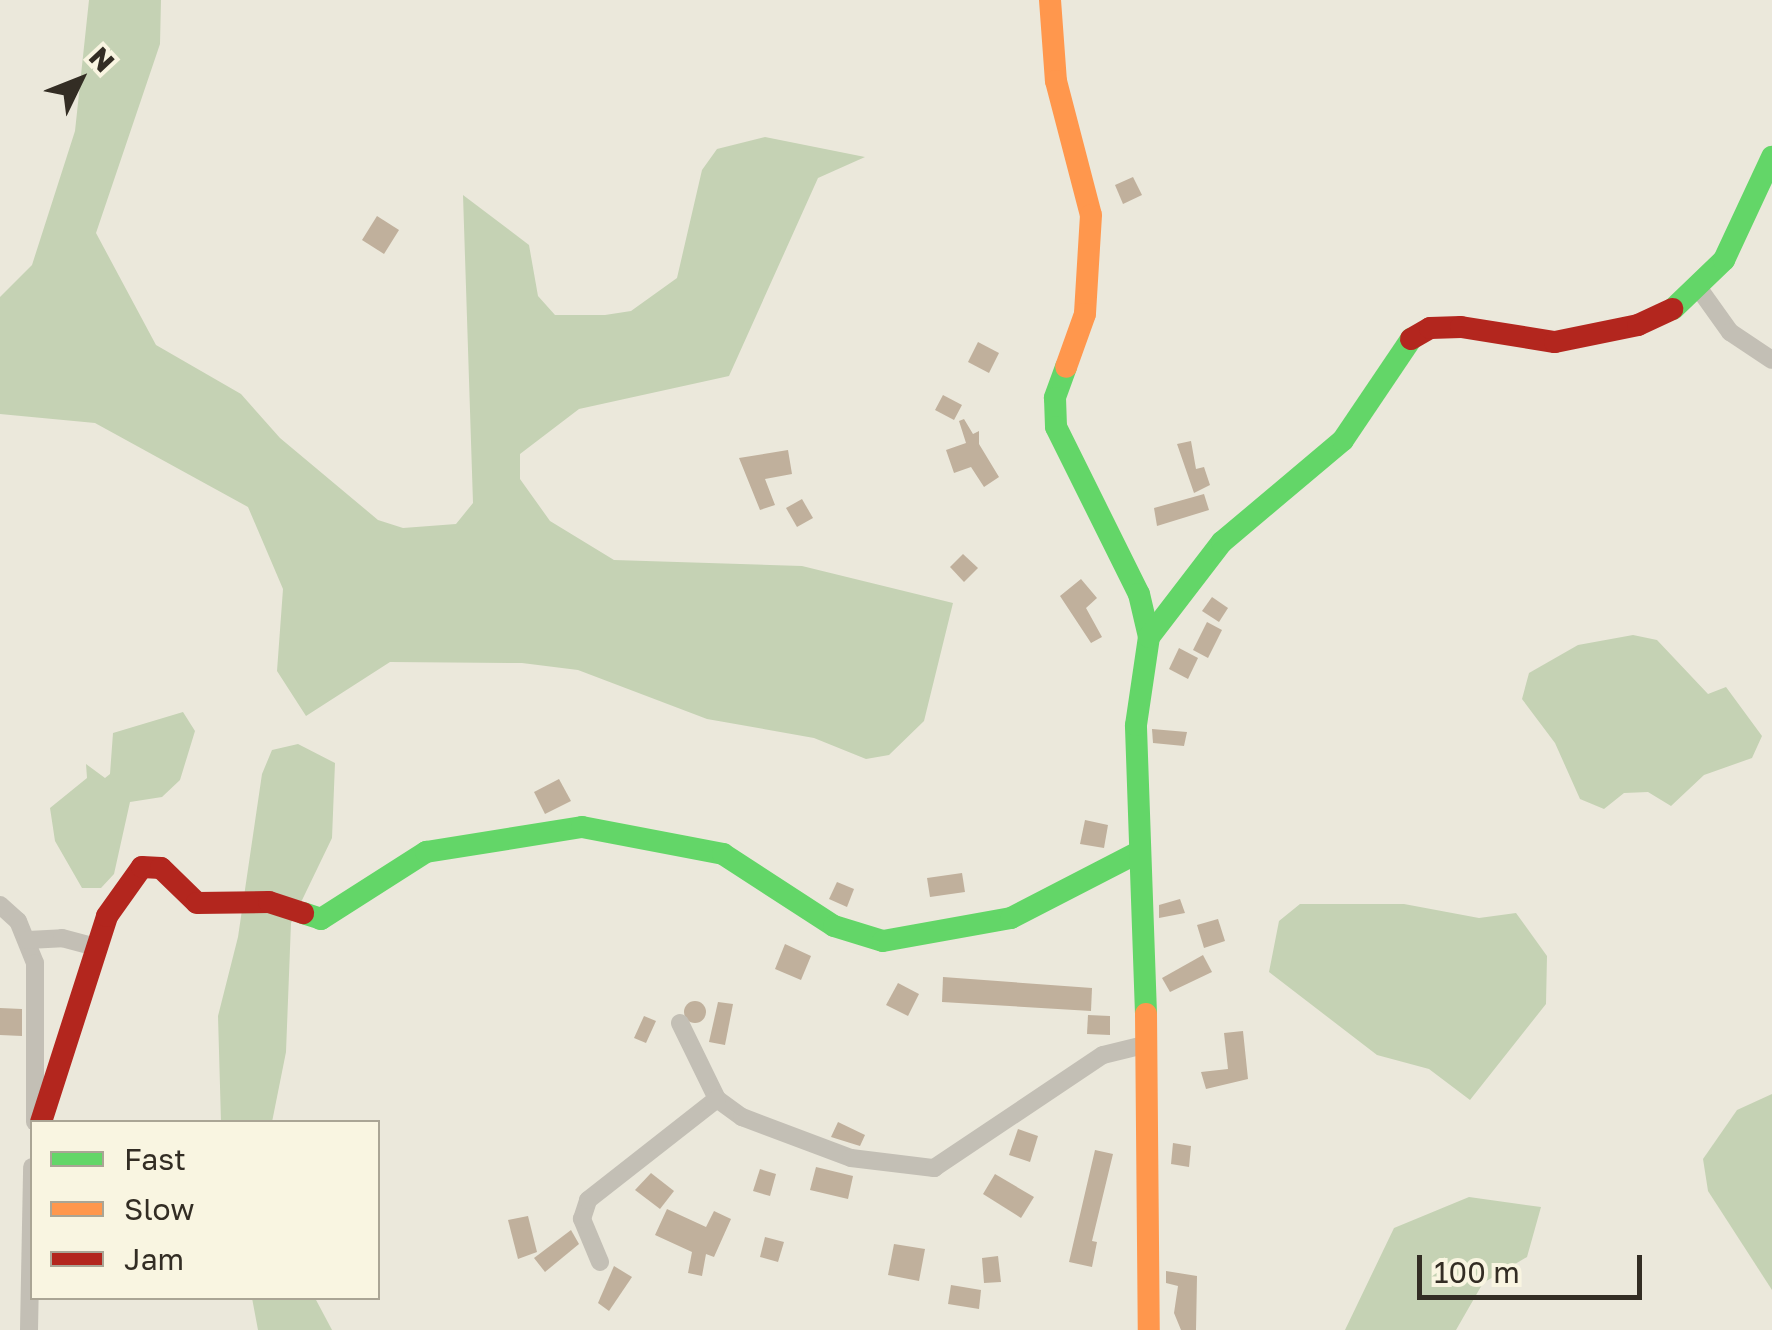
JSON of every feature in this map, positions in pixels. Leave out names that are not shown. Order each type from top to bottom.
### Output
[{"type":"street","points":[[1050,0],[1056,80],[1091,215],[1085,314],[1055,398],[1056,427],[1139,594],[1149,637],[1136,725],[1137,853],[1151,1140],[1149,1330]]},
{"type":"street","points":[[1149,637],[1222,542],[1343,440],[1407,341],[1430,328],[1513,340],[1590,337],[1656,317],[1700,290],[1744,224],[1772,157]]},
{"type":"street","points":[[1700,290],[1730,332],[1772,360]]},
{"type":"street","points":[[39,1120],[107,916],[142,868],[162,868],[196,903],[269,902],[321,918],[426,852],[582,828],[722,854],[834,926],[883,941],[1011,918],[1137,853]]},
{"type":"street","points":[[0,905],[28,940],[37,990],[38,1120]]},
{"type":"street","points":[[28,940],[62,938],[96,947]]},
{"type":"street","points":[[680,1023],[717,1099],[785,1136],[851,1158],[934,1168],[1091,1062],[1144,1045]]},
{"type":"street","points":[[600,1262],[582,1218],[588,1200],[717,1099]]},
{"type":"street","points":[[29,1330],[30,1276]]},
{"type":"green space","points":[[89,0],[161,0],[160,44],[96,233],[156,345],[241,394],[280,438],[378,520],[403,528],[456,524],[473,503],[463,195],[529,245],[538,296],[555,315],[605,315],[631,311],[677,278],[702,170],[717,149],[765,137],[865,157],[818,178],[729,376],[579,409],[520,454],[520,479],[550,521],[614,560],[802,566],[953,603],[924,721],[889,755],[866,759],[814,738],[707,719],[578,670],[522,663],[390,662],[306,716],[277,671],[283,589],[248,507],[95,423],[0,414],[0,297],[32,265],[75,131]]},
{"type":"green space","points":[[1633,635],[1657,640],[1708,694],[1726,687],[1762,736],[1752,758],[1704,775],[1671,806],[1648,792],[1624,793],[1604,809],[1580,799],[1555,743],[1522,699],[1529,673],[1578,645]]},
{"type":"green space","points":[[183,712],[195,731],[180,780],[162,797],[130,802],[114,874],[101,888],[82,888],[55,841],[50,808],[87,778],[86,764],[105,778],[110,774],[113,733]]},
{"type":"green space","points":[[298,744],[335,763],[332,838],[291,923],[286,1052],[272,1120],[221,1120],[218,1016],[238,937],[262,774],[272,750]]},
{"type":"green space","points":[[1300,904],[1404,904],[1479,918],[1516,913],[1547,956],[1546,1004],[1470,1100],[1429,1069],[1377,1055],[1269,972],[1279,921]]},
{"type":"green space","points":[[1772,1094],[1772,1290],[1708,1191],[1703,1159],[1737,1110]]},
{"type":"green space","points":[[1469,1197],[1541,1207],[1527,1257],[1483,1283],[1456,1330],[1345,1330],[1394,1228]]},
{"type":"green space","points":[[252,1300],[316,1300],[332,1330],[258,1330]]},
{"type":"building","points":[[1133,177],[1142,195],[1123,204],[1115,185]]},
{"type":"building","points":[[377,216],[399,230],[384,254],[362,240]]},
{"type":"building","points":[[978,342],[999,353],[989,373],[968,362]]},
{"type":"building","points":[[943,395],[962,405],[954,420],[935,410]]},
{"type":"building","points":[[964,419],[973,434],[979,431],[979,444],[999,477],[984,487],[971,467],[954,473],[946,450],[966,443],[959,421]]},
{"type":"building","points":[[1191,441],[1196,469],[1204,467],[1210,485],[1194,493],[1177,444]]},
{"type":"building","points":[[788,450],[792,474],[765,479],[775,505],[760,510],[739,458]]},
{"type":"building","points":[[1204,494],[1209,510],[1157,526],[1154,508]]},
{"type":"building","points":[[802,499],[813,518],[797,527],[786,508]]},
{"type":"building","points":[[963,554],[978,568],[964,582],[950,567]]},
{"type":"building","points":[[1081,579],[1097,598],[1086,608],[1102,637],[1091,643],[1060,596]]},
{"type":"building","points":[[1212,597],[1228,608],[1219,622],[1202,611]]},
{"type":"building","points":[[1207,622],[1222,630],[1208,658],[1193,650]]},
{"type":"building","points":[[1179,648],[1198,658],[1188,679],[1169,669]]},
{"type":"building","points":[[1152,729],[1187,732],[1184,746],[1153,743]]},
{"type":"building","points":[[559,779],[571,801],[545,814],[534,792]]},
{"type":"building","points":[[1085,820],[1108,825],[1104,848],[1080,844]]},
{"type":"building","points":[[962,873],[965,892],[930,897],[927,878]]},
{"type":"building","points":[[837,882],[854,889],[847,907],[829,899]]},
{"type":"building","points":[[1180,899],[1185,913],[1159,918],[1159,905]]},
{"type":"building","points":[[1218,919],[1225,941],[1204,948],[1197,925]]},
{"type":"building","points":[[785,944],[811,956],[801,980],[775,969]]},
{"type":"building","points":[[1203,955],[1212,972],[1170,992],[1162,978]]},
{"type":"building","points":[[943,977],[1092,988],[1091,1011],[942,1002]]},
{"type":"building","points":[[898,983],[919,994],[908,1016],[886,1005]]},
{"type":"building","points":[[695,1001],[706,1012],[695,1023],[684,1012]]},
{"type":"building","points":[[718,1002],[733,1004],[725,1045],[709,1042]]},
{"type":"building","points":[[0,1008],[22,1009],[22,1036],[0,1035]]},
{"type":"building","points":[[1088,1015],[1110,1016],[1110,1035],[1087,1034]]},
{"type":"building","points":[[644,1016],[656,1021],[646,1043],[634,1038]]},
{"type":"building","points":[[1243,1031],[1248,1079],[1206,1089],[1201,1072],[1228,1069],[1224,1033]]},
{"type":"building","points":[[838,1122],[865,1135],[860,1146],[831,1137]]},
{"type":"building","points":[[1018,1129],[1038,1136],[1030,1162],[1009,1155]]},
{"type":"building","points":[[1173,1143],[1191,1146],[1189,1167],[1171,1164]]},
{"type":"building","points":[[1095,1150],[1113,1154],[1092,1241],[1097,1242],[1092,1267],[1069,1262]]},
{"type":"building","points":[[816,1167],[853,1176],[848,1199],[810,1190]]},
{"type":"building","points":[[760,1169],[776,1174],[770,1196],[753,1191]]},
{"type":"building","points":[[651,1173],[674,1191],[660,1209],[635,1190]]},
{"type":"building","points":[[995,1174],[1034,1197],[1021,1218],[983,1194]]},
{"type":"building","points":[[667,1209],[706,1227],[714,1211],[731,1219],[714,1257],[706,1254],[702,1276],[688,1273],[692,1252],[655,1235]]},
{"type":"building","points":[[528,1216],[537,1252],[518,1259],[508,1220]]},
{"type":"building","points":[[571,1230],[579,1244],[545,1272],[534,1258]]},
{"type":"building","points":[[765,1237],[784,1242],[778,1262],[760,1257]]},
{"type":"building","points":[[894,1244],[925,1249],[919,1281],[888,1275]]},
{"type":"building","points":[[998,1256],[1001,1282],[984,1283],[982,1258]]},
{"type":"building","points":[[614,1266],[632,1277],[609,1311],[598,1303]]},
{"type":"building","points":[[1166,1271],[1197,1276],[1196,1330],[1181,1330],[1174,1313],[1178,1286],[1166,1283]]},
{"type":"building","points":[[951,1285],[981,1290],[979,1309],[948,1304]]},
{"type":"traffic: fast","points":[[1673,309],[1724,260],[1772,157]]},
{"type":"traffic: fast","points":[[1146,1014],[1136,725],[1149,637],[1222,542],[1343,440],[1411,339]]},
{"type":"traffic: fast","points":[[1066,367],[1055,398],[1056,427],[1139,594],[1149,637]]},
{"type":"traffic: fast","points":[[303,913],[321,919],[426,852],[582,827],[723,854],[834,926],[883,941],[1011,918],[1137,853]]},
{"type":"traffic: slow","points":[[1050,0],[1056,81],[1091,215],[1085,314],[1066,367]]},
{"type":"traffic: slow","points":[[1146,1014],[1149,1330]]},
{"type":"traffic: jam","points":[[1411,339],[1430,328],[1461,327],[1555,342],[1638,325],[1673,309]]},
{"type":"traffic: jam","points":[[42,1120],[107,916],[142,867],[161,868],[197,903],[269,902],[303,913]]}]
